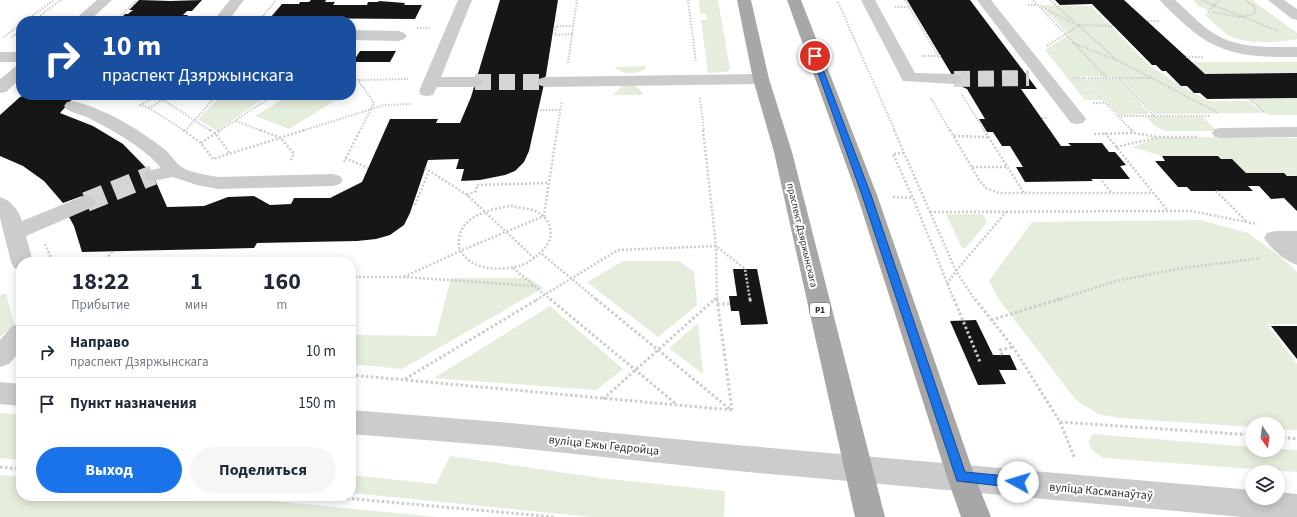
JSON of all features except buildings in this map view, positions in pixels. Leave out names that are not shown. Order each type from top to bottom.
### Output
[{"type":"main road","name":"праспект Дзяржынскага","points":[[744,0],[761,79],[783,152],[870,517]]},
{"type":"main road","points":[[794,0],[866,195],[961,477],[976,517]]},
{"type":"street","points":[[86,16],[106,0]]},
{"type":"street","points":[[224,16],[237,0]]},
{"type":"street","points":[[465,0],[430,84],[475,82]]},
{"type":"street","points":[[868,0],[909,78],[952,75]]},
{"type":"street","points":[[984,0],[1034,74],[1077,119]]},
{"type":"street","points":[[1167,0],[1209,37],[1230,47],[1257,52],[1297,52]]},
{"type":"street","points":[[1275,0],[1297,16]]},
{"type":"street","points":[[356,36],[399,36]]},
{"type":"street","points":[[0,57],[16,57]]},
{"type":"street","points":[[0,88],[16,74]]},
{"type":"street","points":[[545,82],[761,79]]},
{"type":"street","points":[[73,106],[90,112],[132,134],[158,153],[174,171],[197,179],[219,182],[280,181],[338,172]]},
{"type":"street","points":[[1221,133],[1297,132]]},
{"type":"street","points":[[153,176],[174,171]]},
{"type":"street","points":[[16,232],[86,202]]},
{"type":"street","points":[[0,204],[10,216],[16,232],[21,257]]},
{"type":"street","points":[[0,357],[16,339]]},
{"type":"street","points":[[0,393],[16,395]]},
{"type":"street","name":"вуліца Ежы Гедройца","points":[[356,422],[499,434],[858,469]]},
{"type":"street","name":"вуліца Касманаўтаў","points":[[858,469],[1297,508]]},
{"type":"path","points":[[32,16],[54,0]]},
{"type":"path","points":[[39,16],[61,0]]},
{"type":"path","points":[[120,16],[137,0]]},
{"type":"path","points":[[263,16],[276,0]]},
{"type":"path","points":[[544,216],[560,110],[566,81],[577,0]]},
{"type":"path","points":[[688,0],[716,246],[716,298],[732,410]]},
{"type":"path","points":[[1033,0],[1106,78]]},
{"type":"path","points":[[1050,0],[1060,11],[1119,61]]},
{"type":"path","points":[[1202,0],[1284,34]]},
{"type":"path","points":[[1205,15],[1219,0]]},
{"type":"path","points":[[1230,16],[1243,17],[1254,14],[1256,11],[1255,7],[1245,0]]},
{"type":"path","points":[[838,2],[956,270],[967,289],[1013,347],[1060,422],[1076,459]]},
{"type":"path","points":[[1028,5],[1038,5],[1078,26],[1113,26]]},
{"type":"path","points":[[893,7],[911,7]]},
{"type":"path","points":[[36,13],[44,12]]},
{"type":"path","points":[[572,34],[555,35],[556,26],[573,26]]},
{"type":"path","points":[[1041,49],[1078,26]]},
{"type":"path","points":[[0,40],[16,28]]},
{"type":"path","points":[[11,31],[16,31]]},
{"type":"path","points":[[1073,43],[1119,61],[1223,116]]},
{"type":"path","points":[[1186,57],[1209,56]]},
{"type":"path","points":[[1070,78],[1153,78]]},
{"type":"path","points":[[1082,78],[1134,133]]},
{"type":"path","points":[[1120,78],[1154,116]]},
{"type":"path","points":[[358,80],[430,84]]},
{"type":"path","points":[[338,172],[374,103],[358,80]]},
{"type":"path","points":[[929,95],[979,180],[986,188],[999,193],[1154,193]]},
{"type":"path","points":[[1249,99],[1268,115]]},
{"type":"path","points":[[150,100],[140,105],[149,108],[201,143],[213,160],[384,105],[413,104]]},
{"type":"path","points":[[149,108],[163,100],[216,134],[230,154]]},
{"type":"path","points":[[185,131],[213,100]]},
{"type":"path","points":[[201,143],[267,100]]},
{"type":"path","points":[[1092,103],[1106,103]]},
{"type":"path","points":[[540,110],[560,110]]},
{"type":"path","points":[[236,121],[281,138],[294,154],[280,181]]},
{"type":"path","points":[[1105,133],[1168,211]]},
{"type":"path","points":[[1090,134],[1134,133],[1160,137]]},
{"type":"path","points":[[954,136],[988,136]]},
{"type":"path","points":[[904,153],[893,154],[913,198],[980,362]]},
{"type":"path","points":[[345,158],[368,168]]},
{"type":"path","points":[[972,167],[1007,167]]},
{"type":"path","points":[[425,168],[467,195],[535,259]]},
{"type":"path","points":[[415,205],[429,171]]},
{"type":"path","points":[[1102,181],[1111,193]]},
{"type":"path","points":[[467,195],[476,191],[477,185],[549,183]]},
{"type":"path","points":[[1216,191],[1248,223]]},
{"type":"path","points":[[511,206],[530,209],[544,216],[551,228],[551,241],[542,254],[535,259],[512,268],[499,270],[486,268],[469,262],[460,251],[458,244],[462,229],[476,216],[485,211],[498,207],[511,206]]},
{"type":"path","points":[[930,212],[1190,211],[1262,225]]},
{"type":"path","points":[[947,284],[956,270],[1006,212]]},
{"type":"path","points":[[404,277],[460,251],[544,216]]},
{"type":"path","points":[[405,379],[618,250],[716,246],[745,269],[751,304]]},
{"type":"path","points":[[108,257],[113,251]]},
{"type":"path","points":[[991,320],[1116,281],[1183,268],[1280,256],[1297,251]]},
{"type":"path","points":[[542,254],[732,410]]},
{"type":"path","points":[[512,268],[675,404]]},
{"type":"path","points":[[356,277],[404,277],[535,286]]},
{"type":"path","points":[[603,399],[716,298]]},
{"type":"path","points":[[717,304],[730,304]]},
{"type":"path","points":[[1002,355],[1000,350],[1013,347]]},
{"type":"path","points":[[356,375],[732,410]]},
{"type":"path","points":[[1060,422],[1245,435]]},
{"type":"path","points":[[1285,437],[1297,438]]},
{"type":"path","points":[[0,467],[16,469]]},
{"type":"path","points":[[356,499],[556,517]]},
{"type":"green space","points":[[699,0],[718,0],[730,69],[726,72],[708,73],[701,20],[707,20],[706,14],[700,13]]},
{"type":"green space","points":[[1193,0],[1252,0],[1297,33],[1297,39],[1261,42],[1233,38],[1226,34],[1205,15],[1209,11],[1214,12],[1200,7]]},
{"type":"green space","points":[[1041,5],[1091,6],[1149,65],[1181,86],[1209,101],[1248,101],[1263,113],[1154,114],[1120,77],[1079,76],[1102,100],[1085,100],[1045,50],[1069,35]]},
{"type":"green space","points":[[1192,62],[1297,62],[1297,73],[1205,74]]},
{"type":"green space","points":[[646,66],[645,69],[633,73],[625,73],[614,67]]},
{"type":"green space","points":[[1086,79],[1120,79],[1149,114],[1119,115]]},
{"type":"green space","points":[[635,85],[642,92],[642,95],[613,95],[622,86]]},
{"type":"green space","points":[[1297,98],[1297,115],[1268,115],[1249,99]]},
{"type":"green space","points":[[217,100],[261,100],[217,131],[198,119]]},
{"type":"green space","points":[[282,100],[336,100],[289,129],[255,116]]},
{"type":"green space","points":[[1146,117],[1203,117],[1217,131],[1165,131],[1155,126]]},
{"type":"green space","points":[[1160,137],[1297,138],[1297,176],[1246,173],[1218,156],[1162,156],[1132,147]]},
{"type":"green space","points":[[946,214],[983,214],[987,222],[966,248],[962,248]]},
{"type":"green space","points":[[1200,220],[1248,233],[1280,256],[1297,272],[1297,324],[1267,324],[1297,364],[1297,430],[1285,429],[1285,417],[1245,417],[1245,427],[1120,418],[1098,414],[1076,400],[1000,301],[989,281],[1032,222]]},
{"type":"green space","points":[[623,261],[679,261],[694,272],[697,305],[658,337],[587,282]]},
{"type":"green space","points":[[451,278],[529,278],[543,288],[402,369],[356,364],[356,335],[436,336]]},
{"type":"green space","points":[[6,293],[14,325],[0,337],[0,295]]},
{"type":"green space","points":[[550,306],[623,369],[596,390],[434,378]]},
{"type":"green space","points":[[698,323],[703,374],[669,348]]},
{"type":"green space","points":[[0,413],[16,415],[16,460],[0,458]]},
{"type":"green space","points":[[1093,434],[1245,446],[1245,457],[1285,457],[1285,449],[1297,450],[1297,472],[1285,471],[1285,465],[1245,465],[1245,468],[1103,458],[1092,450],[1088,442]]},
{"type":"green space","points":[[450,456],[600,478],[725,491],[724,517],[592,517],[356,493],[356,476],[436,484]]},
{"type":"green space","points":[[0,475],[16,477],[16,501],[271,501],[438,517],[0,517]]},
{"type":"tunnel","points":[[954,79],[1029,78]]},
{"type":"tunnel","points":[[475,82],[545,82]]},
{"type":"tunnel","points":[[86,202],[153,175]]},
{"type":"route","points":[[815,56],[866,195],[961,477],[1018,482]]}]
